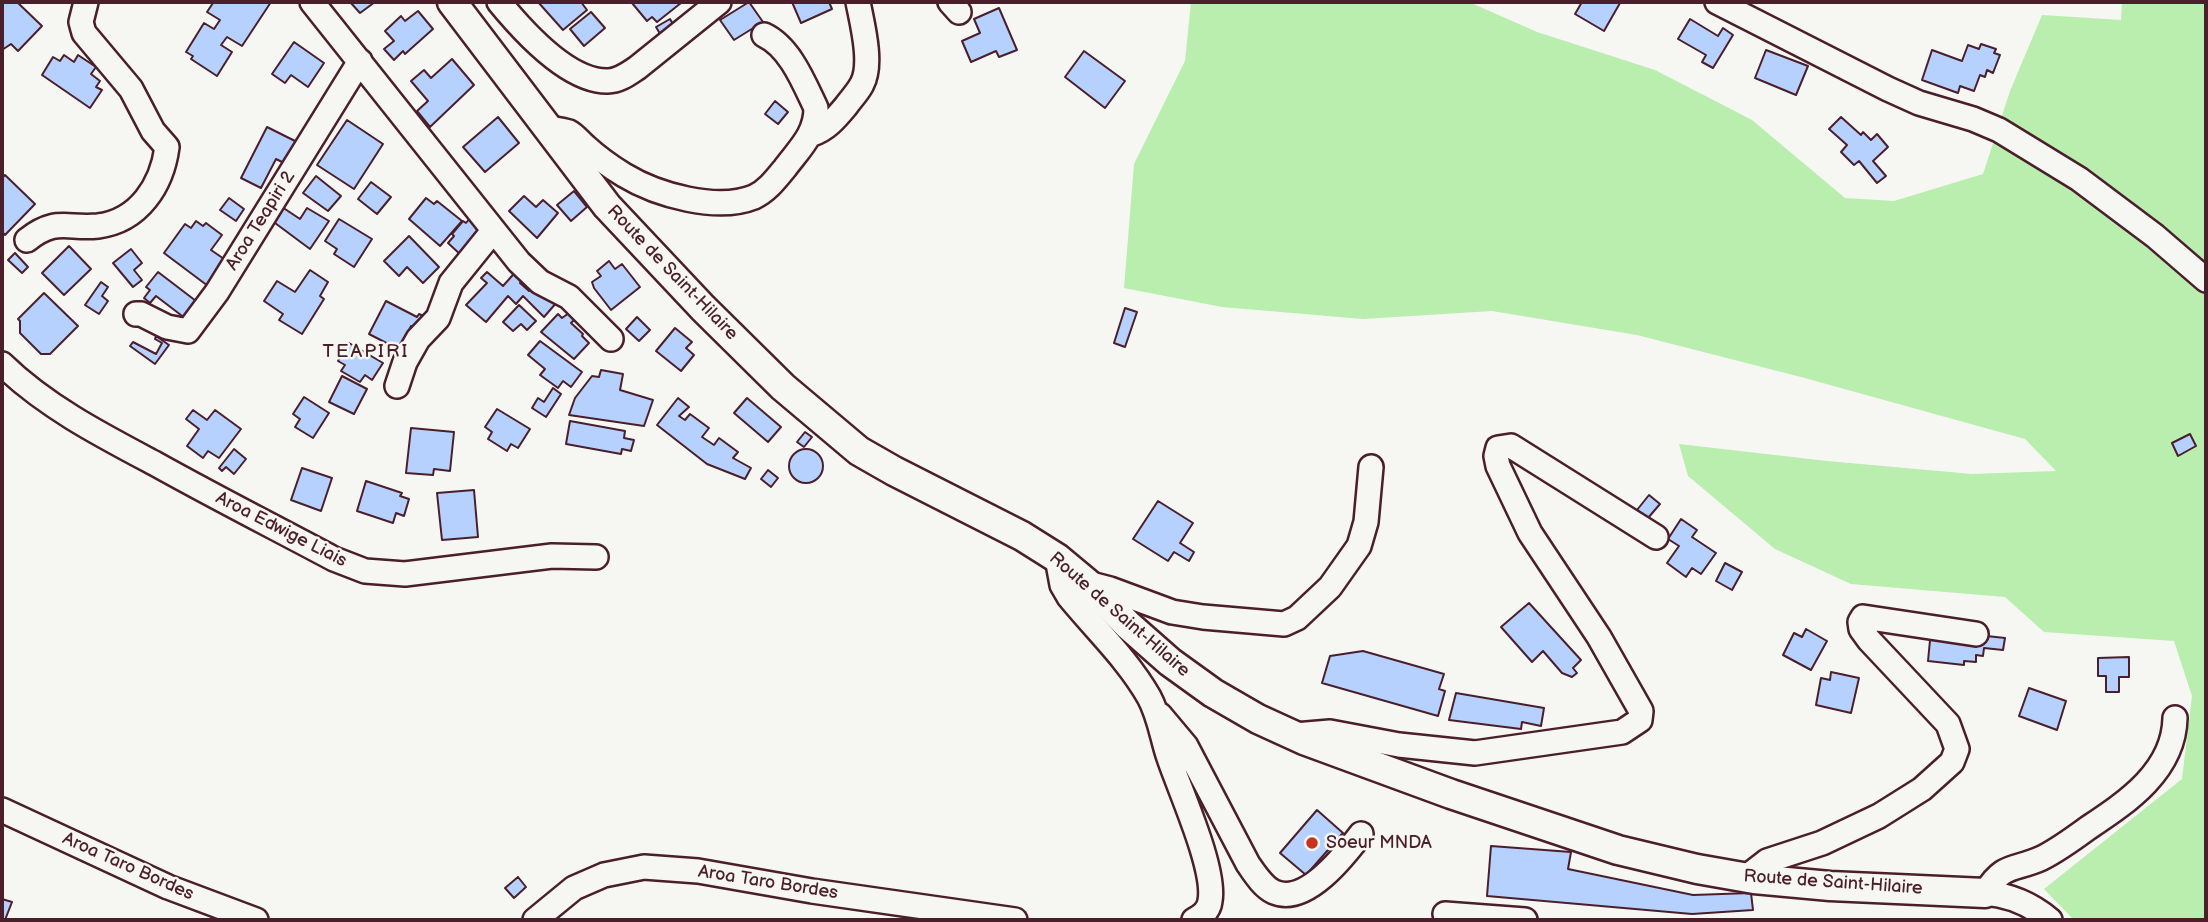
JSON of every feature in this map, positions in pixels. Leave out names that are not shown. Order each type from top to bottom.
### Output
[{"type":"main road","name":"Route de Saint-Hilaire","points":[[452,2],[578,170],[635,236],[783,387],[859,451],[1003,526],[1056,558],[1087,583],[1128,625],[1170,662],[1213,693],[1258,719],[1295,736],[1451,794],[1618,850],[1745,878],[1830,886],[1985,893]]},
{"type":"street","points":[[27,240],[52,225],[96,226],[131,215],[156,185],[165,163],[167,147],[153,131],[131,89],[84,33],[81,22],[86,2]]},
{"type":"street","points":[[312,2],[519,262],[540,282],[569,297],[611,338]]},
{"type":"street","points":[[499,2],[536,44],[557,60],[595,80],[610,82],[637,68],[719,2]]},
{"type":"street","points":[[812,134],[822,130],[836,117],[864,82],[867,69],[866,47],[858,2]]},
{"type":"street","points":[[1717,2],[1898,94],[1999,130],[2079,179],[2155,236],[2206,280]]},
{"type":"street","points":[[548,128],[571,132],[602,160],[645,186],[695,200],[720,202],[753,197],[765,190],[812,134],[816,118],[816,108],[783,49],[774,39],[764,35]]},
{"type":"street","name":"Aroa Teapiri 2","points":[[136,314],[175,330],[188,331],[217,292],[360,61]]},
{"type":"street","points":[[397,386],[405,362],[418,338],[438,318],[451,283],[493,231]]},
{"type":"street","name":"Aroa Edwige Liais","points":[[2,364],[16,378],[52,404],[121,446],[334,559],[365,571],[405,574],[552,556],[596,557]]},
{"type":"street","points":[[1295,736],[1330,732],[1399,745],[1475,752],[1622,732],[1633,727],[1640,720],[1641,711],[1599,637],[1530,533],[1498,467],[1498,448],[1511,446],[1656,537]]},
{"type":"street","points":[[1087,583],[1172,612],[1284,624],[1297,618],[1330,587],[1359,547],[1366,522],[1371,467]]},
{"type":"street","points":[[1056,558],[1062,585],[1069,597],[1134,674],[1155,710],[1185,746],[1248,864],[1273,892],[1285,895],[1313,884],[1344,856],[1361,834]]},
{"type":"street","points":[[1745,878],[1767,861],[1822,844],[1887,811],[1923,789],[1952,762],[1957,748],[1948,724],[1869,640],[1861,629],[1860,622],[1863,617],[1976,634]]},
{"type":"street","points":[[1155,710],[1168,755],[1189,810],[1211,888],[1210,903],[1203,915],[1194,920]]},
{"type":"street","points":[[1985,893],[1994,877],[2010,867],[2040,859],[2066,844],[2119,807],[2152,778],[2171,747],[2175,718]]},
{"type":"street","name":"Aroa Taro Bordes","points":[[2,810],[168,887],[256,920]]},
{"type":"street","name":"Aroa Taro Bordes","points":[[535,920],[574,888],[604,875],[644,867],[698,871],[812,891],[1015,920]]},
{"type":"street","name":"Route de Saint-Hilaire","points":[[1985,893],[2000,895],[2034,907],[2049,920]]},
{"type":"street","points":[[1445,914],[1525,920]]},
{"type":"green space","points":[[1191,2],[1469,2],[1537,32],[1655,70],[1752,120],[1845,198],[1894,201],[1983,174],[2010,91],[2042,15],[2121,20],[2122,2],[2206,2],[2206,920],[2074,920],[2044,889],[2182,779],[2192,696],[2174,641],[2044,632],[2005,597],[1851,584],[1775,549],[1688,476],[1679,444],[1972,474],[2056,471],[2025,439],[1637,335],[1492,311],[1363,319],[1222,307],[1124,288],[1134,164],[1185,61]]},
{"type":"building","points":[[3,2],[17,2],[42,26],[18,51],[11,44],[2,50]]},
{"type":"building","points":[[211,2],[271,2],[242,46],[227,37],[221,45],[232,52],[217,76],[191,59],[193,56],[186,52],[204,23],[214,29],[220,20],[207,12],[213,3]]},
{"type":"building","points":[[350,2],[375,2],[360,13]]},
{"type":"building","points":[[538,2],[581,2],[587,10],[563,30]]},
{"type":"building","points":[[749,2],[763,22],[734,40],[720,20]]},
{"type":"building","points":[[792,2],[829,2],[832,9],[801,23]]},
{"type":"building","points":[[1582,2],[1620,3],[1604,31],[1575,14]]},
{"type":"building","points":[[632,3],[681,3],[657,22],[652,17],[647,21]]},
{"type":"building","points":[[999,8],[1017,50],[999,57],[996,51],[971,62],[962,41],[980,33],[974,19]]},
{"type":"building","points":[[418,11],[433,29],[405,54],[403,51],[394,60],[384,49],[394,41],[385,31],[401,16],[405,21]]},
{"type":"building","points":[[591,12],[605,28],[584,46],[570,29]]},
{"type":"building","points":[[670,19],[676,29],[662,37],[656,27]]},
{"type":"building","points":[[1690,19],[1718,36],[1723,28],[1733,35],[1713,68],[1702,62],[1706,55],[1678,39]]},
{"type":"building","points":[[294,42],[324,63],[308,87],[291,75],[285,83],[272,74]]},
{"type":"building","points":[[1981,44],[1996,49],[1994,53],[2000,55],[1993,73],[1987,70],[1985,77],[1980,75],[1974,91],[1960,86],[1958,93],[1922,80],[1932,50],[1962,61],[1968,45],[1979,49]]},
{"type":"building","points":[[1766,50],[1808,66],[1796,95],[1755,78]]},
{"type":"building","points":[[1084,51],[1125,81],[1105,108],[1065,77]]},
{"type":"building","points":[[64,55],[74,62],[78,55],[96,67],[91,74],[100,81],[96,87],[102,90],[90,108],[42,75],[53,57],[60,61]]},
{"type":"building","points":[[452,59],[474,85],[430,127],[417,111],[428,101],[411,81],[424,70],[431,78]]},
{"type":"building","points":[[775,101],[788,112],[778,124],[765,114]]},
{"type":"building","points":[[498,117],[519,143],[485,172],[463,147]]},
{"type":"building","points":[[1841,117],[1861,135],[1863,132],[1871,140],[1877,134],[1888,147],[1873,161],[1886,176],[1877,183],[1859,161],[1854,165],[1841,152],[1847,145],[1829,129]]},
{"type":"building","points":[[347,120],[383,144],[354,189],[317,165]]},
{"type":"building","points":[[267,127],[297,142],[286,164],[276,159],[261,188],[241,178]]},
{"type":"building","points":[[5,175],[35,204],[5,235],[2,232],[2,178]]},
{"type":"building","points":[[316,176],[341,196],[328,211],[303,193]]},
{"type":"building","points":[[371,182],[391,197],[377,214],[358,199]]},
{"type":"building","points":[[574,191],[587,207],[571,221],[557,205]]},
{"type":"building","points":[[524,196],[536,207],[543,200],[558,213],[537,238],[509,211]]},
{"type":"building","points":[[229,198],[244,209],[236,221],[220,210]]},
{"type":"building","points":[[426,198],[434,204],[437,201],[462,221],[440,246],[409,219]]},
{"type":"building","points":[[279,205],[300,219],[307,208],[329,221],[310,249],[275,223]]},
{"type":"building","points":[[470,218],[483,230],[461,255],[448,243],[463,221],[466,223]]},
{"type":"building","points":[[339,219],[372,239],[354,267],[334,254],[337,249],[325,241]]},
{"type":"building","points":[[196,221],[203,226],[206,223],[222,235],[211,250],[227,261],[208,286],[164,253],[185,224],[191,228]]},
{"type":"building","points":[[409,236],[439,267],[423,283],[407,267],[399,276],[384,261]]},
{"type":"building","points":[[69,246],[91,269],[64,295],[42,273]]},
{"type":"building","points":[[131,249],[142,263],[134,270],[142,280],[133,287],[113,263]]},
{"type":"building","points":[[15,253],[28,267],[22,273],[8,260]]},
{"type":"building","points":[[609,261],[615,269],[622,264],[640,287],[611,310],[592,282],[601,276],[597,271]]},
{"type":"building","points":[[519,268],[527,275],[520,283],[529,291],[535,283],[557,302],[544,317],[523,296],[516,304],[508,296],[486,322],[466,305],[487,283],[481,278],[487,272],[503,286]]},
{"type":"building","points":[[310,270],[328,282],[320,296],[324,299],[302,334],[279,320],[283,314],[264,301],[277,281],[295,292]]},
{"type":"building","points":[[158,272],[196,301],[194,304],[200,309],[190,322],[156,296],[150,303],[144,298],[150,290],[146,287]]},
{"type":"building","points":[[101,282],[108,287],[102,296],[108,301],[99,314],[85,305]]},
{"type":"building","points":[[44,293],[78,326],[50,354],[41,354],[20,333],[18,319]]},
{"type":"building","points":[[386,301],[417,317],[419,314],[428,318],[422,331],[411,326],[400,350],[369,334]]},
{"type":"building","points":[[519,305],[536,321],[527,330],[521,324],[513,331],[503,322]]},
{"type":"building","points":[[1125,308],[1137,312],[1125,347],[1114,343]]},
{"type":"building","points":[[569,313],[575,319],[571,323],[589,343],[574,359],[541,332],[558,314],[562,318]]},
{"type":"building","points":[[637,317],[650,330],[639,341],[626,329]]},
{"type":"building","points":[[675,328],[692,342],[686,348],[694,355],[681,371],[656,351]]},
{"type":"building","points":[[156,336],[169,345],[155,364],[130,346],[133,342],[156,354],[162,343],[155,339]]},
{"type":"building","points":[[540,341],[582,372],[571,387],[563,381],[558,388],[540,375],[545,369],[528,355]]},
{"type":"building","points":[[349,343],[383,363],[372,380],[365,375],[360,382],[341,371],[345,365],[338,361]]},
{"type":"building","points":[[601,370],[623,374],[620,390],[653,400],[644,426],[569,415],[575,398],[592,376],[599,377]]},
{"type":"building","points":[[342,376],[367,389],[354,414],[329,402]]},
{"type":"building","points":[[553,388],[561,394],[546,417],[532,408],[538,398],[544,402]]},
{"type":"building","points":[[304,397],[329,413],[313,438],[295,427],[300,419],[293,414]]},
{"type":"building","points":[[678,398],[689,407],[679,416],[685,420],[690,414],[709,428],[702,437],[714,445],[719,438],[738,452],[733,458],[751,468],[745,479],[707,464],[657,425]]},
{"type":"building","points":[[747,398],[781,427],[768,442],[734,413]]},
{"type":"building","points":[[497,409],[530,429],[518,448],[511,444],[507,451],[488,439],[492,432],[485,427]]},
{"type":"building","points":[[193,410],[207,420],[215,410],[241,429],[219,458],[208,451],[203,458],[187,446],[199,429],[186,419]]},
{"type":"building","points":[[570,421],[625,431],[624,438],[634,440],[631,451],[622,449],[621,454],[566,444]]},
{"type":"building","points":[[411,428],[454,432],[450,471],[434,469],[433,475],[406,473]]},
{"type":"building","points":[[805,432],[812,437],[804,447],[797,442]]},
{"type":"building","points":[[2190,434],[2196,446],[2178,456],[2172,443]]},
{"type":"building","points":[[234,449],[246,459],[234,474],[226,467],[222,471],[219,468]]},
{"type":"building","points":[[806,449],[818,454],[823,466],[818,478],[806,483],[794,478],[789,466],[794,454]]},
{"type":"building","points":[[302,468],[332,478],[321,511],[291,500]]},
{"type":"building","points":[[768,470],[778,478],[771,487],[761,479]]},
{"type":"building","points":[[366,481],[402,493],[400,496],[409,499],[404,516],[396,513],[393,523],[357,511]]},
{"type":"building","points":[[474,490],[478,537],[442,540],[437,493]]},
{"type":"building","points":[[1649,495],[1660,504],[1648,518],[1637,510]]},
{"type":"building","points":[[1158,501],[1193,523],[1180,543],[1194,552],[1189,561],[1174,552],[1168,561],[1133,539]]},
{"type":"building","points":[[1681,519],[1697,530],[1692,537],[1716,553],[1701,574],[1692,568],[1686,577],[1667,563],[1679,546],[1668,539]]},
{"type":"building","points":[[1725,563],[1742,572],[1732,590],[1716,581]]},
{"type":"building","points":[[1529,603],[1581,660],[1573,668],[1577,673],[1572,677],[1562,673],[1543,651],[1532,662],[1501,627]]},
{"type":"building","points":[[1806,629],[1827,641],[1811,670],[1783,655],[1794,633],[1802,637]]},
{"type":"building","points":[[1931,630],[2005,638],[2003,650],[1984,648],[1983,656],[1976,655],[1976,662],[1964,661],[1964,665],[1928,661]]},
{"type":"building","points":[[1363,651],[1444,674],[1439,689],[1445,691],[1438,716],[1322,683],[1330,656]]},
{"type":"building","points":[[2129,657],[2129,677],[2119,677],[2119,692],[2106,692],[2106,676],[2098,676],[2098,658]]},
{"type":"building","points":[[1831,672],[1859,678],[1851,713],[1816,705],[1821,678],[1830,680]]},
{"type":"building","points":[[2029,688],[2066,701],[2057,730],[2019,716]]},
{"type":"building","points":[[1456,693],[1544,708],[1541,726],[1522,722],[1521,729],[1449,720]]},
{"type":"building","name":"Soeur MNDA","points":[[1317,810],[1343,833],[1306,875],[1280,853]]},
{"type":"building","points":[[1491,846],[1571,852],[1568,869],[1693,895],[1751,893],[1753,910],[1692,914],[1487,896]]},
{"type":"building","points":[[518,877],[526,887],[514,898],[505,888]]},
{"type":"building","points":[[2,899],[12,902],[5,920],[2,920]]},
{"type":"place","name":"Soeur MNDA","points":[[1312,843]]},
{"type":"district","name":"TEAPIRI","points":[[366,352]]}]
